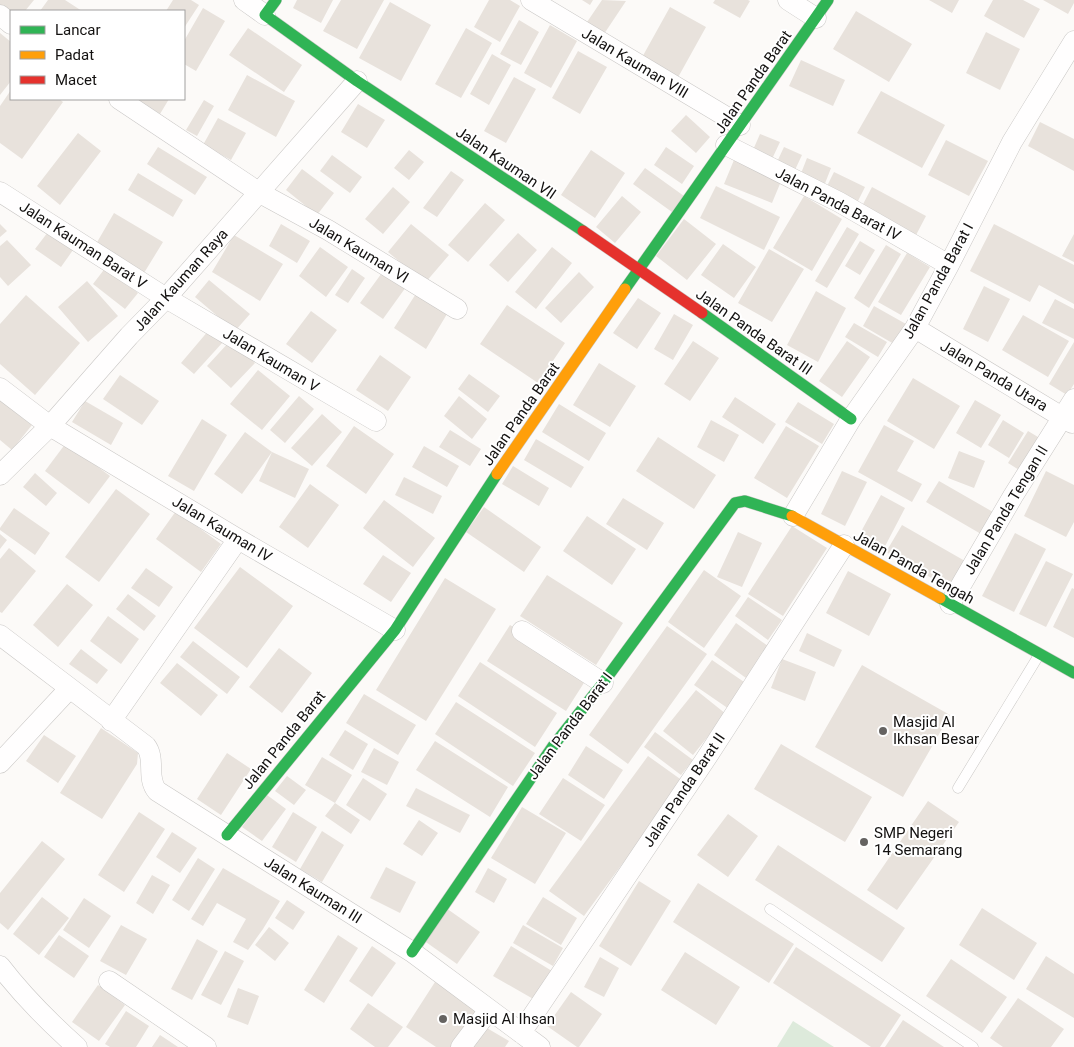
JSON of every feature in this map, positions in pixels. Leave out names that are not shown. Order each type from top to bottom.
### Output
[{"type":"street","points":[[244,0],[270,7]]},
{"type":"street","name":"Jalan Kauman VIII","points":[[531,0],[740,125]]},
{"type":"street","points":[[788,0],[816,18]]},
{"type":"street","name":"Jalan Panda Barat","points":[[227,835],[395,630],[502,468],[828,0]]},
{"type":"street","name":"Jalan Kauman VII","points":[[270,7],[357,81],[639,269]]},
{"type":"street","points":[[0,15],[10,23]]},
{"type":"street","name":"Jalan Panda Barat I","points":[[793,516],[852,419],[915,328],[1012,142],[1074,41]]},
{"type":"street","name":"Jalan Kauman Raya","points":[[0,475],[50,426],[129,336],[166,298],[357,81]]},
{"type":"street","name":"Jalan Kauman VI","points":[[120,100],[260,193],[328,230],[457,309]]},
{"type":"street","name":"Jalan Panda Barat IV","points":[[726,145],[839,202],[949,265]]},
{"type":"street","name":"Jalan Kauman Barat V","points":[[0,192],[166,298]]},
{"type":"street","name":"Jalan Panda Barat III","points":[[639,269],[852,419]]},
{"type":"street","name":"Jalan Kauman V","points":[[166,298],[376,421]]},
{"type":"street","name":"Jalan Panda Utara","points":[[915,328],[1068,420]]},
{"type":"street","name":"Jalan Kauman IV","points":[[0,388],[50,426],[238,539],[395,630]]},
{"type":"street","name":"Jalan Panda Tengan II","points":[[950,604],[1013,496],[1068,420],[1074,399]]},
{"type":"street","name":"Jalan Panda Tengah","points":[[735,503],[745,501],[793,516],[1074,673]]},
{"type":"street","name":"Jalan Panda Barat I","points":[[412,952],[553,746],[603,683],[735,503]]},
{"type":"street","points":[[111,721],[238,539]]},
{"type":"street","name":"Jalan Panda Barat II","points":[[521,1033],[705,760],[844,545]]},
{"type":"street","points":[[522,631],[603,683]]},
{"type":"street","name":"Jalan Kauman III","points":[[0,634],[148,749],[152,784],[157,791],[412,952],[540,1047]]},
{"type":"street","points":[[0,763],[69,689]]},
{"type":"street","points":[[3,979],[77,1047]]},
{"type":"street","points":[[109,980],[206,1047]]},
{"type":"street","points":[[461,1047],[489,1010]]},
{"type":"lane","points":[[958,788],[1039,654]]},
{"type":"lane","points":[[770,909],[973,1047]]},
{"type":"green space","points":[[793,1021],[834,1047],[777,1047]]},
{"type":"building","points":[[0,0],[34,0],[26,10],[10,10],[10,14],[0,6]]},
{"type":"building","points":[[48,0],[65,0],[80,10],[41,10]]},
{"type":"building","points":[[173,0],[191,0],[199,5],[185,26],[185,10],[167,10]]},
{"type":"building","points":[[297,0],[333,0],[321,23],[293,8]]},
{"type":"building","points":[[341,0],[384,0],[357,49],[323,31]]},
{"type":"building","points":[[489,0],[510,0],[520,6],[500,42],[474,27]]},
{"type":"building","points":[[582,0],[593,0],[590,5]]},
{"type":"building","points":[[602,0],[626,1],[602,37],[585,25]]},
{"type":"building","points":[[715,0],[750,1],[740,18],[713,3]]},
{"type":"building","points":[[929,0],[959,0],[952,13]]},
{"type":"building","points":[[993,0],[1023,0],[1040,9],[1024,38],[984,16]]},
{"type":"building","points":[[1043,0],[1074,0],[1074,3],[1068,14]]},
{"type":"building","points":[[390,2],[431,25],[401,81],[359,58]]},
{"type":"building","points":[[670,7],[706,27],[676,81],[640,61]]},
{"type":"building","points":[[203,8],[225,21],[196,71],[185,65],[185,39]]},
{"type":"building","points":[[856,11],[912,44],[889,82],[833,49]]},
{"type":"building","points":[[519,20],[539,32],[521,65],[500,54]]},
{"type":"building","points":[[550,25],[577,41],[551,88],[524,73]]},
{"type":"building","points":[[248,28],[302,65],[284,92],[229,55]]},
{"type":"building","points":[[466,28],[492,43],[461,98],[435,84]]},
{"type":"building","points":[[986,32],[1020,49],[1000,90],[966,73]]},
{"type":"building","points":[[0,33],[10,41],[10,82],[0,95]]},
{"type":"building","points":[[578,51],[607,67],[580,114],[552,98]]},
{"type":"building","points":[[492,54],[511,65],[489,105],[470,94]]},
{"type":"building","points":[[801,60],[845,80],[833,106],[789,86]]},
{"type":"building","points":[[247,75],[295,101],[276,137],[228,110]]},
{"type":"building","points":[[514,77],[536,89],[506,143],[484,131]]},
{"type":"building","points":[[10,91],[10,100],[60,100],[63,102],[22,159],[0,143],[0,106]]},
{"type":"building","points":[[881,91],[945,125],[922,168],[857,133]]},
{"type":"building","points":[[137,100],[168,100],[160,114]]},
{"type":"building","points":[[204,100],[214,106],[197,136],[186,130]]},
{"type":"building","points":[[358,104],[385,120],[367,148],[341,132]]},
{"type":"building","points":[[686,115],[710,137],[696,153],[671,131]]},
{"type":"building","points":[[218,118],[246,133],[231,160],[203,145]]},
{"type":"building","points":[[1040,122],[1074,139],[1074,171],[1028,146]]},
{"type":"building","points":[[78,133],[101,151],[60,205],[37,186]]},
{"type":"building","points":[[760,134],[780,142],[772,159],[753,150]]},
{"type":"building","points":[[946,140],[988,161],[969,196],[928,175]]},
{"type":"building","points":[[158,147],[207,177],[195,195],[147,164]]},
{"type":"building","points":[[666,147],[694,166],[682,184],[654,165]]},
{"type":"building","points":[[784,147],[802,155],[794,172],[776,164]]},
{"type":"building","points":[[409,150],[424,162],[409,180],[394,168]]},
{"type":"building","points":[[591,150],[625,173],[595,218],[561,195]]},
{"type":"building","points":[[332,155],[362,177],[350,193],[320,171]]},
{"type":"building","points":[[807,158],[831,168],[824,186],[800,176]]},
{"type":"building","points":[[734,160],[782,179],[772,203],[724,184]]},
{"type":"building","points":[[645,168],[684,196],[672,212],[633,184]]},
{"type":"building","points":[[302,169],[334,193],[317,215],[286,190]]},
{"type":"building","points":[[451,171],[464,180],[437,217],[423,208]]},
{"type":"building","points":[[834,172],[865,187],[856,205],[825,190]]},
{"type":"building","points":[[138,173],[183,200],[173,217],[128,190]]},
{"type":"building","points":[[716,186],[780,217],[764,250],[700,218]]},
{"type":"building","points":[[393,187],[410,202],[383,234],[365,219]]},
{"type":"building","points":[[872,187],[926,216],[915,237],[861,208]]},
{"type":"building","points":[[622,196],[641,212],[615,243],[596,227]]},
{"type":"building","points":[[804,196],[842,219],[812,271],[773,248]]},
{"type":"building","points":[[485,203],[505,220],[468,262],[448,245]]},
{"type":"building","points":[[114,213],[163,242],[144,273],[96,244]]},
{"type":"building","points":[[684,219],[716,244],[687,280],[656,256]]},
{"type":"building","points":[[0,224],[7,231],[0,237]]},
{"type":"building","points":[[281,224],[310,241],[297,263],[269,246]]},
{"type":"building","points":[[411,224],[449,255],[425,283],[388,252]]},
{"type":"building","points":[[994,224],[1074,265],[1074,304],[1039,285],[1030,302],[970,271]]},
{"type":"building","points":[[847,227],[859,234],[827,288],[815,281]]},
{"type":"building","points":[[48,232],[73,250],[61,267],[35,249]]},
{"type":"building","points":[[518,233],[537,250],[508,282],[489,265]]},
{"type":"building","points":[[1074,234],[1074,262],[1062,256]]},
{"type":"building","points":[[234,235],[283,264],[260,301],[212,272]]},
{"type":"building","points":[[7,240],[31,265],[8,286],[0,277],[0,246]]},
{"type":"building","points":[[860,241],[875,250],[860,275],[845,266]]},
{"type":"building","points":[[723,244],[756,267],[734,298],[701,275]]},
{"type":"building","points":[[886,245],[901,254],[869,308],[854,298]]},
{"type":"building","points":[[320,247],[348,267],[326,297],[299,276]]},
{"type":"building","points":[[552,247],[572,263],[536,309],[515,292]]},
{"type":"building","points":[[769,249],[804,269],[772,322],[738,303]]},
{"type":"building","points":[[907,253],[930,267],[901,315],[878,302]]},
{"type":"building","points":[[106,267],[138,293],[125,309],[93,284]]},
{"type":"building","points":[[352,269],[365,278],[348,303],[335,295]]},
{"type":"building","points":[[384,270],[406,287],[383,319],[360,303]]},
{"type":"building","points":[[579,272],[594,287],[561,323],[545,308]]},
{"type":"building","points":[[209,280],[250,314],[235,331],[195,297]]},
{"type":"building","points":[[87,281],[118,316],[88,342],[58,307]]},
{"type":"building","points":[[984,286],[1010,299],[988,342],[963,329]]},
{"type":"building","points":[[419,289],[450,309],[426,349],[394,328]]},
{"type":"building","points":[[816,291],[846,308],[818,362],[787,345]]},
{"type":"building","points":[[26,295],[80,343],[35,395],[0,364],[0,324]]},
{"type":"building","points":[[638,298],[661,313],[637,349],[613,333]]},
{"type":"building","points":[[1055,299],[1074,309],[1074,339],[1042,323]]},
{"type":"building","points":[[507,305],[565,343],[538,383],[480,344]]},
{"type":"building","points":[[874,306],[906,324],[894,344],[863,326]]},
{"type":"building","points":[[311,311],[337,330],[312,363],[286,344]]},
{"type":"building","points":[[674,314],[693,325],[673,360],[654,349]]},
{"type":"building","points":[[1023,315],[1069,341],[1048,377],[1002,350]]},
{"type":"building","points":[[854,323],[887,342],[878,357],[845,337]]},
{"type":"building","points":[[209,330],[223,342],[194,374],[181,363]]},
{"type":"building","points":[[230,341],[255,363],[231,388],[207,366]]},
{"type":"building","points":[[693,341],[719,358],[690,401],[664,384]]},
{"type":"building","points":[[847,341],[870,357],[842,397],[819,381]]},
{"type":"building","points":[[1074,342],[1074,384],[1067,395],[1049,384]]},
{"type":"building","points":[[380,355],[411,377],[388,411],[356,390]]},
{"type":"building","points":[[599,363],[636,386],[610,427],[573,405]]},
{"type":"building","points":[[258,370],[290,396],[262,430],[230,404]]},
{"type":"building","points":[[469,374],[500,396],[488,412],[458,389]]},
{"type":"building","points":[[120,375],[159,401],[142,425],[103,399]]},
{"type":"building","points":[[913,378],[960,406],[934,449],[887,421]]},
{"type":"building","points":[[299,396],[314,409],[285,443],[270,430]]},
{"type":"building","points":[[459,396],[487,419],[472,439],[444,416]]},
{"type":"building","points":[[735,397],[776,424],[763,444],[722,417]]},
{"type":"building","points":[[0,399],[32,425],[12,450],[0,440]]},
{"type":"building","points":[[975,400],[1001,415],[981,448],[956,433]]},
{"type":"building","points":[[85,401],[123,423],[111,445],[72,422]]},
{"type":"building","points":[[798,402],[834,424],[822,444],[785,422]]},
{"type":"building","points":[[559,404],[606,433],[589,461],[542,432]]},
{"type":"building","points":[[322,414],[342,432],[312,466],[291,448]]},
{"type":"building","points":[[202,419],[227,435],[194,491],[168,476]]},
{"type":"building","points":[[711,420],[739,435],[724,462],[697,447]]},
{"type":"building","points":[[1003,420],[1024,433],[1009,458],[988,445]]},
{"type":"building","points":[[884,425],[914,441],[897,471],[922,484],[912,502],[858,472]]},
{"type":"building","points":[[354,426],[394,454],[366,494],[326,466]]},
{"type":"building","points":[[786,426],[819,446],[787,498],[754,478]]},
{"type":"building","points":[[450,430],[481,449],[470,466],[439,447]]},
{"type":"building","points":[[1028,431],[1043,440],[1024,473],[1008,463]]},
{"type":"building","points":[[245,432],[272,452],[242,494],[214,474]]},
{"type":"building","points":[[658,437],[716,475],[694,509],[636,471]]},
{"type":"building","points":[[536,439],[584,467],[571,488],[524,460]]},
{"type":"building","points":[[66,443],[110,476],[89,504],[45,471]]},
{"type":"building","points":[[424,446],[459,466],[447,487],[412,467]]},
{"type":"building","points":[[959,451],[985,461],[974,488],[948,478]]},
{"type":"building","points":[[272,452],[309,469],[295,498],[259,481]]},
{"type":"building","points":[[513,466],[549,488],[539,506],[502,484]]},
{"type":"building","points":[[842,471],[867,482],[845,526],[821,514]]},
{"type":"building","points":[[1046,471],[1074,485],[1074,522],[1066,537],[1024,516]]},
{"type":"building","points":[[35,473],[57,493],[46,506],[23,487]]},
{"type":"building","points":[[404,477],[442,496],[433,514],[395,495]]},
{"type":"building","points":[[939,481],[993,512],[981,534],[926,502]]},
{"type":"building","points":[[310,484],[339,505],[308,548],[279,527]]},
{"type":"building","points":[[116,489],[150,514],[99,582],[65,557]]},
{"type":"building","points":[[881,495],[905,508],[882,552],[857,539]]},
{"type":"building","points":[[623,498],[664,523],[647,550],[606,524]]},
{"type":"building","points":[[384,500],[435,538],[413,567],[363,528]]},
{"type":"building","points":[[484,507],[541,547],[524,572],[466,532]]},
{"type":"building","points":[[14,508],[50,533],[35,555],[0,530]]},
{"type":"building","points":[[176,511],[221,544],[201,572],[156,539]]},
{"type":"building","points":[[587,516],[636,549],[612,585],[563,551]]},
{"type":"building","points":[[902,525],[965,561],[949,588],[886,552]]},
{"type":"building","points":[[792,526],[827,548],[783,616],[748,594]]},
{"type":"building","points":[[738,532],[762,543],[742,587],[717,577]]},
{"type":"building","points":[[1015,533],[1046,549],[1014,612],[982,596]]},
{"type":"building","points":[[0,534],[7,540],[0,549]]},
{"type":"building","points":[[9,548],[36,571],[2,613],[0,612],[0,559]]},
{"type":"building","points":[[383,555],[411,573],[391,602],[363,584]]},
{"type":"building","points":[[1046,561],[1073,574],[1046,627],[1019,614]]},
{"type":"building","points":[[240,567],[293,606],[247,668],[194,628]]},
{"type":"building","points":[[146,568],[173,587],[159,607],[131,588]]},
{"type":"building","points":[[704,570],[741,596],[704,648],[668,622]]},
{"type":"building","points":[[848,571],[891,594],[869,636],[826,613]]},
{"type":"building","points":[[547,575],[623,623],[596,665],[520,616]]},
{"type":"building","points":[[445,578],[496,609],[426,721],[376,690]]},
{"type":"building","points":[[67,584],[93,605],[58,647],[33,625]]},
{"type":"building","points":[[1072,588],[1074,589],[1074,638],[1053,627]]},
{"type":"building","points":[[128,594],[156,616],[144,631],[116,609]]},
{"type":"building","points":[[748,597],[782,620],[768,640],[735,616]]},
{"type":"building","points":[[108,616],[139,639],[121,664],[90,641]]},
{"type":"building","points":[[736,623],[768,646],[746,678],[714,655]]},
{"type":"building","points":[[510,625],[589,675],[566,711],[487,661]]},
{"type":"building","points":[[667,626],[707,654],[628,764],[589,735]]},
{"type":"building","points":[[807,633],[842,650],[834,667],[799,651]]},
{"type":"building","points":[[193,641],[240,677],[227,694],[180,657]]},
{"type":"building","points":[[279,648],[312,673],[282,713],[249,687]]},
{"type":"building","points":[[81,649],[108,670],[97,684],[69,664]]},
{"type":"building","points":[[782,659],[816,672],[805,701],[771,688]]},
{"type":"building","points":[[712,660],[747,684],[729,709],[694,685]]},
{"type":"building","points":[[480,662],[557,713],[535,747],[458,696]]},
{"type":"building","points":[[177,663],[218,695],[201,716],[160,683]]},
{"type":"building","name":"Masjid Al Ikhsan Besar","points":[[862,665],[950,715],[903,797],[815,747]]},
{"type":"building","points":[[696,690],[726,714],[693,755],[663,731]]},
{"type":"building","points":[[364,694],[416,725],[398,755],[346,723]]},
{"type":"building","points":[[456,702],[535,753],[513,786],[435,734]]},
{"type":"building","points":[[101,728],[138,753],[137,764],[102,819],[60,793]]},
{"type":"building","points":[[345,730],[368,744],[353,770],[329,755]]},
{"type":"building","points":[[655,732],[693,760],[681,775],[644,747]]},
{"type":"building","points":[[44,735],[76,756],[58,783],[26,761]]},
{"type":"building","points":[[435,741],[508,787],[490,817],[416,770]]},
{"type":"building","points":[[781,744],[872,797],[845,842],[754,789]]},
{"type":"building","points":[[586,746],[623,770],[604,799],[568,775]]},
{"type":"building","points":[[374,748],[399,762],[387,785],[361,772]]},
{"type":"building","points":[[227,753],[251,769],[221,815],[197,799]]},
{"type":"building","points":[[648,756],[683,781],[584,916],[549,891]]},
{"type":"building","points":[[322,757],[352,775],[335,803],[305,785]]},
{"type":"building","points":[[287,776],[306,790],[294,805],[275,791]]},
{"type":"building","points":[[363,778],[387,794],[370,821],[346,805]]},
{"type":"building","points":[[563,778],[605,805],[581,841],[539,814]]},
{"type":"building","points":[[416,788],[470,815],[460,833],[406,806]]},
{"type":"building","points":[[267,795],[286,809],[262,841],[242,827]]},
{"type":"building","points":[[928,801],[959,822],[897,910],[867,890]]},
{"type":"building","points":[[335,803],[360,820],[351,834],[325,816]]},
{"type":"building","points":[[522,807],[566,833],[535,884],[491,858]]},
{"type":"building","points":[[139,812],[165,829],[124,892],[98,875]]},
{"type":"building","points":[[293,812],[317,827],[296,862],[272,847]]},
{"type":"building","points":[[728,814],[758,836],[728,877],[697,855]]},
{"type":"building","points":[[419,820],[438,833],[422,856],[403,844]]},
{"type":"building","points":[[322,831],[344,845],[322,882],[300,869]]},
{"type":"building","points":[[172,832],[197,848],[180,873],[156,857]]},
{"type":"building","points":[[42,841],[65,859],[8,930],[0,923],[0,893]]},
{"type":"building","points":[[778,845],[905,928],[882,962],[755,880]]},
{"type":"building","points":[[198,858],[215,869],[189,911],[172,900]]},
{"type":"building","points":[[386,867],[416,882],[400,913],[370,898]]},
{"type":"building","points":[[223,868],[280,901],[248,950],[233,942],[246,919],[217,903],[203,926],[191,919]]},
{"type":"building","points":[[488,868],[507,879],[494,903],[475,892]]},
{"type":"building","points":[[152,875],[170,885],[153,914],[136,903]]},
{"type":"building","points":[[639,881],[671,901],[631,966],[599,946]]},
{"type":"building","points":[[698,883],[794,944],[769,983],[673,922]]},
{"type":"building","points":[[42,897],[69,918],[39,955],[13,934]]},
{"type":"building","points":[[543,897],[577,918],[561,945],[526,924]]},
{"type":"building","points":[[84,898],[111,916],[89,948],[63,930]]},
{"type":"building","points":[[287,900],[305,912],[293,930],[275,918]]},
{"type":"building","points":[[446,908],[480,932],[457,964],[423,940]]},
{"type":"building","points":[[982,908],[1037,943],[1014,980],[959,945]]},
{"type":"building","points":[[121,925],[147,939],[126,975],[100,961]]},
{"type":"building","points":[[523,925],[563,948],[553,966],[513,943]]},
{"type":"building","points":[[269,927],[289,943],[275,961],[255,945]]},
{"type":"building","points":[[59,935],[89,956],[74,978],[44,957]]},
{"type":"building","points":[[338,935],[358,948],[324,1003],[304,990]]},
{"type":"building","points":[[197,939],[218,951],[192,1000],[171,989]]},
{"type":"building","points":[[372,946],[396,963],[372,997],[349,981]]},
{"type":"building","points":[[511,946],[552,971],[535,1000],[493,976]]},
{"type":"building","points":[[796,947],[901,1015],[880,1047],[871,1047],[773,983]]},
{"type":"building","points":[[225,951],[244,961],[221,1005],[201,995]]},
{"type":"building","points":[[685,952],[740,987],[716,1025],[661,990]]},
{"type":"building","points":[[1046,956],[1074,974],[1074,1018],[1026,989]]},
{"type":"building","points":[[600,957],[619,968],[604,997],[584,987]]},
{"type":"building","points":[[951,959],[1007,997],[982,1033],[926,996]]},
{"type":"building","name":"Masjid Al Ihsan","points":[[435,982],[481,1012],[457,1047],[436,1047],[406,1027]]},
{"type":"building","points":[[98,985],[125,1005],[99,1041],[72,1022]]},
{"type":"building","points":[[238,988],[259,996],[248,1025],[227,1017]]},
{"type":"building","points":[[571,992],[602,1014],[579,1047],[547,1026]]},
{"type":"building","points":[[1018,998],[1064,1029],[1051,1047],[1003,1047],[990,1038]]},
{"type":"building","points":[[368,1003],[403,1027],[388,1047],[375,1047],[350,1029]]},
{"type":"building","points":[[126,1011],[149,1026],[136,1047],[110,1047],[105,1044]]},
{"type":"building","points":[[903,1020],[944,1047],[885,1047]]},
{"type":"building","points":[[480,1024],[509,1041],[505,1047],[467,1047]]},
{"type":"building","points":[[160,1035],[178,1047],[152,1047]]},
{"type":"traffic: fast","points":[[276,0],[265,15],[357,81],[583,231]]},
{"type":"traffic: fast","points":[[625,289],[828,0]]},
{"type":"traffic: fast","points":[[702,313],[851,419]]},
{"type":"traffic: fast","points":[[227,835],[395,630],[497,474]]},
{"type":"traffic: fast","points":[[412,952],[553,746],[603,683],[735,503],[745,501],[792,516]]},
{"type":"traffic: fast","points":[[940,598],[1074,673]]},
{"type":"traffic: slow","points":[[497,474],[625,289]]},
{"type":"traffic: slow","points":[[792,516],[940,598]]},
{"type":"traffic: jam","points":[[583,231],[702,313]]},
{"type":"place","name":"Masjid Al Ikhsan Besar","points":[[883,731]]},
{"type":"place","name":"SMP Negeri 14 Semarang","points":[[864,842]]},
{"type":"place","name":"Masjid Al Ihsan","points":[[443,1019]]}]
